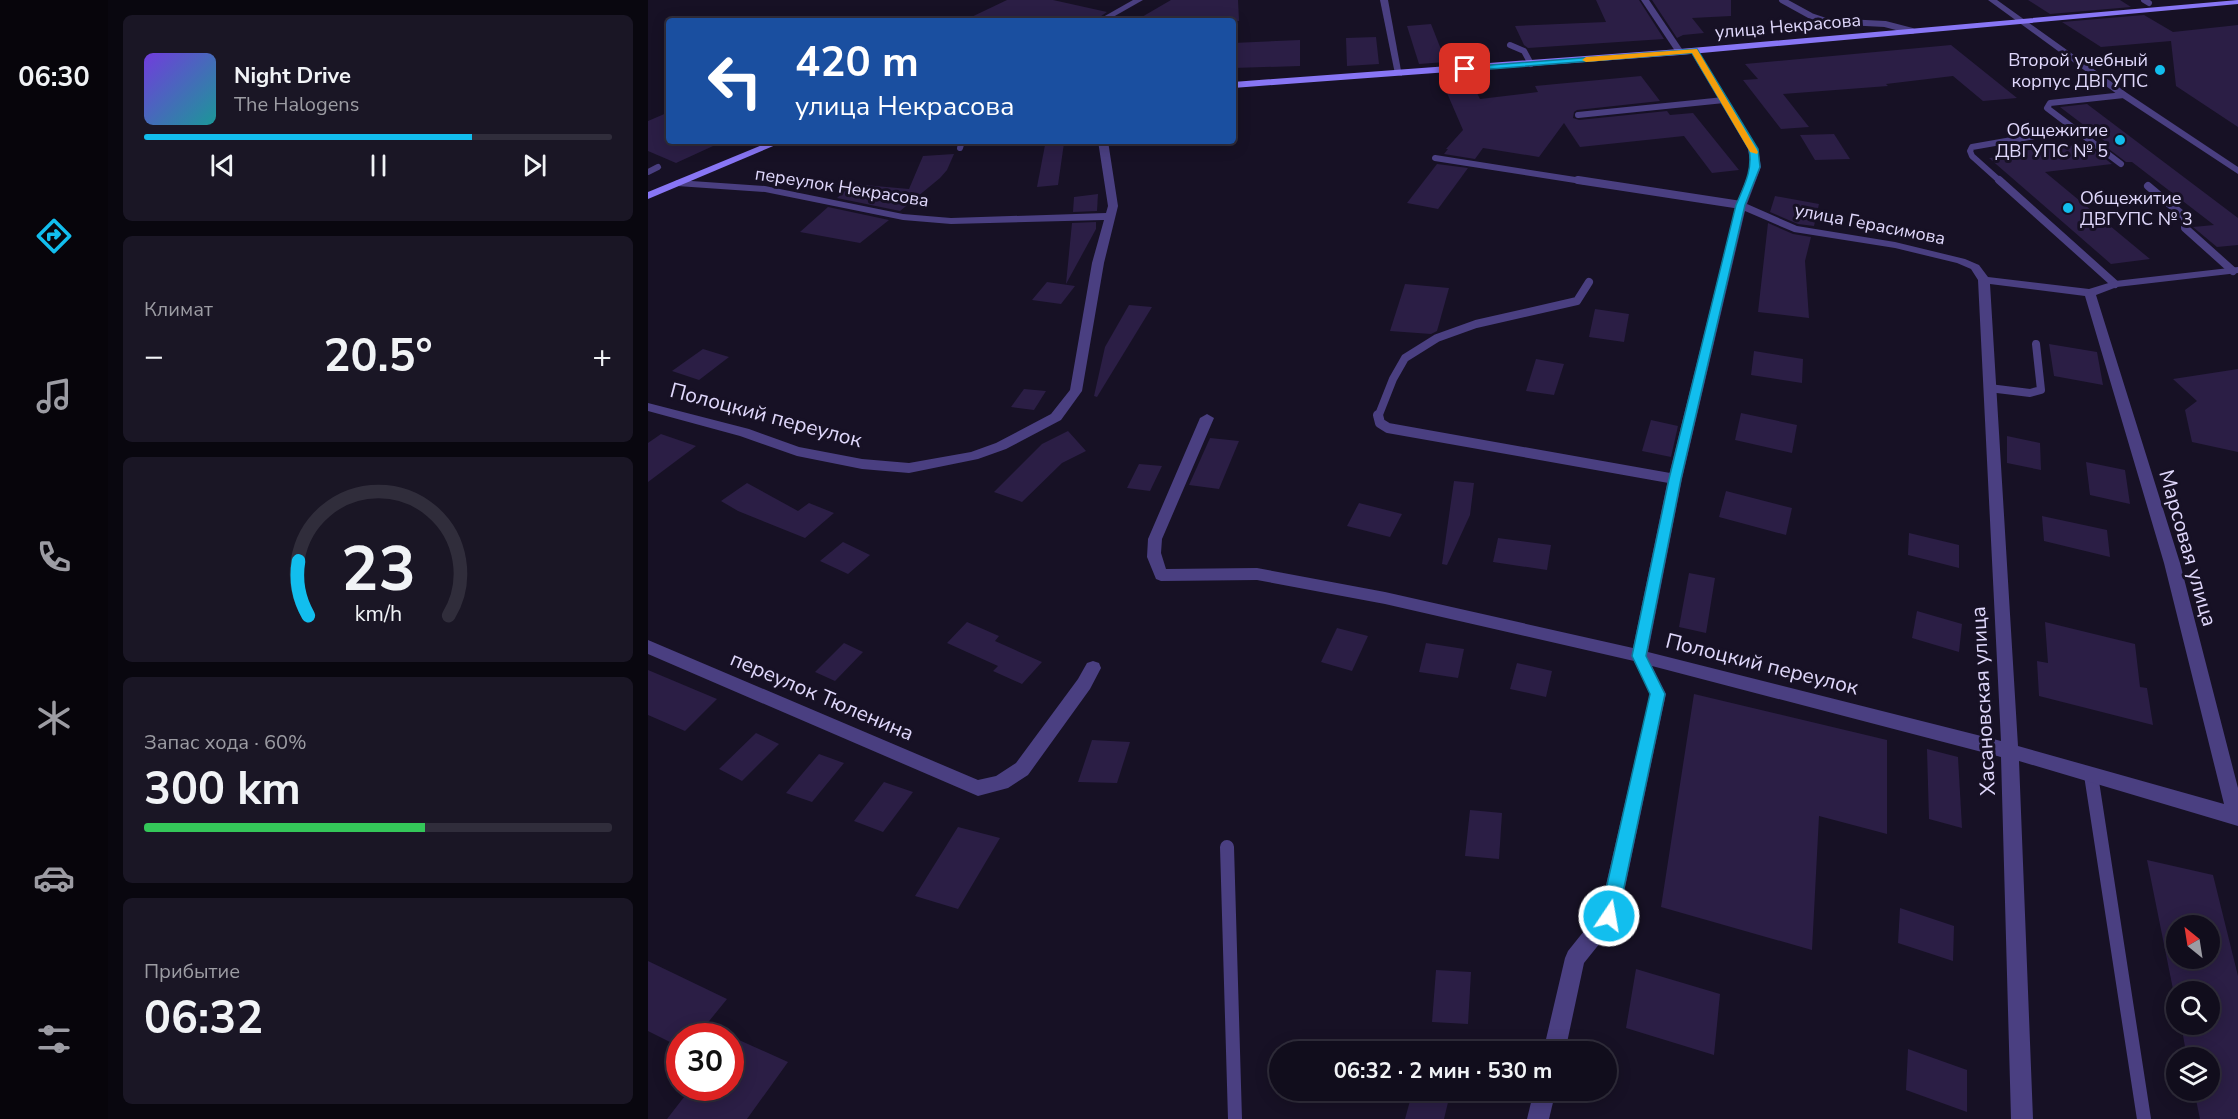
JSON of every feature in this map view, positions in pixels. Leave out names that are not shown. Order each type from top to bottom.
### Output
[{"type":"street","points":[[1105,18],[1138,0]]},
{"type":"street","points":[[1384,0],[1399,74]]},
{"type":"street","points":[[1556,1041],[1575,957],[1609,916],[1658,694],[1639,656],[1675,479],[1741,205],[1756,167],[1753,149],[1724,100],[1645,0]]},
{"type":"street","points":[[1992,0],[2124,95],[2238,171]]},
{"type":"street","name":"улица Некрасова","points":[[1236,85],[1687,52],[2238,2]]},
{"type":"street","points":[[648,196],[773,144]]},
{"type":"street","name":"Полоцкий переулок","points":[[648,407],[744,432],[797,451],[862,464],[909,468],[973,456],[1001,446],[1056,417],[1076,391],[1098,263],[1113,206],[1103,144]]},
{"type":"street","name":"переулок Некрасова","points":[[677,183],[765,189],[872,212],[922,219],[1032,220],[1111,216]]},
{"type":"street","name":"улица Герасимова","points":[[1741,205],[1794,229],[1895,245],[1960,261],[1975,267],[1984,280]]},
{"type":"street","points":[[1984,280],[2090,293],[2115,284],[2235,270]]},
{"type":"street","name":"Хасановская улица","points":[[1984,280],[2010,751],[2022,1119]]},
{"type":"street","name":"Марсовая улица","points":[[2090,293],[2172,563],[2237,816]]},
{"type":"street","name":"Полоцкий переулок","points":[[1207,418],[1155,539],[1153,550],[1155,563],[1161,575],[1257,574],[1385,598],[1639,656],[2010,751],[2237,816]]},
{"type":"street","name":"переулок Тюленина","points":[[648,647],[978,788],[1010,780],[1022,769],[1084,684],[1093,668]]},
{"type":"street","points":[[1538,1119],[1542,1101]]},
{"type":"lane","points":[[1782,0],[1811,16],[1826,21],[1885,24],[1912,31]]},
{"type":"lane","points":[[1510,45],[1524,51],[1531,64]]},
{"type":"lane","points":[[2121,164],[2047,108],[2050,103],[2124,95]]},
{"type":"lane","points":[[1578,115],[1724,100]]},
{"type":"lane","points":[[2075,129],[1979,145],[1972,147],[1970,151],[1972,156],[2115,284]]},
{"type":"lane","points":[[1435,158],[1741,205]]},
{"type":"lane","points":[[648,172],[658,167]]},
{"type":"lane","points":[[2148,186],[2185,217],[2185,228],[2235,270]]},
{"type":"lane","points":[[1589,282],[1576,301],[1556,308],[1507,315],[1465,325],[1430,341],[1404,359],[1378,414],[1378,421],[1381,426],[1388,428],[1675,479]]},
{"type":"lane","points":[[1989,388],[2030,393],[2041,390],[2036,344]]},
{"type":"lane","points":[[2091,775],[2144,1119]]},
{"type":"lane","points":[[1227,847],[1235,1119]]},
{"type":"building","points":[[1007,0],[1053,0],[1107,12],[1098,18],[969,18]]},
{"type":"building","points":[[1171,0],[1238,0],[1239,21],[1236,21],[1236,18],[1140,18]]},
{"type":"building","points":[[1596,0],[1639,0],[1664,39],[1528,48],[1524,45],[1515,26],[1606,22]]},
{"type":"building","points":[[1652,0],[1731,0],[1731,16],[1692,18],[1704,33],[1683,35],[1677,38]]},
{"type":"building","points":[[2028,0],[2120,0],[2131,7],[2050,14]]},
{"type":"building","points":[[2144,15],[2173,32],[2238,25],[2238,127],[2176,86],[2171,41],[2101,47],[2062,22]]},
{"type":"building","points":[[1431,24],[1446,62],[1419,64],[1407,26]]},
{"type":"building","points":[[1376,37],[1379,64],[1347,66],[1346,38]]},
{"type":"building","points":[[1300,40],[1300,66],[1236,68],[1236,43]]},
{"type":"building","points":[[1951,45],[2017,98],[1983,101],[1953,76],[1886,84],[1888,86],[1783,94],[1809,127],[1781,129],[1743,80],[1758,79],[1745,64]]},
{"type":"building","points":[[1641,76],[1660,101],[1577,110],[1573,118],[1579,120],[1667,111],[1670,115],[1693,113],[1739,170],[1712,173],[1684,136],[1580,147],[1564,123],[1539,157],[1483,148],[1475,159],[1444,154],[1463,130],[1447,93],[1476,91],[1480,99],[1538,92],[1535,86]]},
{"type":"building","points":[[2087,104],[2238,218],[2238,245],[2217,247],[2193,227],[2214,225],[2132,162],[2126,162],[2101,143],[2106,142],[2060,107]]},
{"type":"building","points":[[666,113],[666,144],[717,144],[676,163],[648,151],[648,121]]},
{"type":"building","points":[[1834,134],[1850,159],[1815,160],[1800,135]]},
{"type":"building","points":[[1064,144],[1058,185],[1037,187],[1045,145]]},
{"type":"building","name":"Общежитие ДВГУПС № 3","points":[[2086,144],[2112,164],[2045,172],[2150,259],[2111,264],[1989,158],[2024,154],[2021,151]]},
{"type":"building","points":[[954,154],[947,170],[940,178],[900,211],[837,198],[853,184],[909,189],[923,156]]},
{"type":"building","points":[[1437,164],[1468,168],[1438,209],[1407,203]]},
{"type":"building","points":[[1098,194],[1097,211],[1073,212],[1074,197]]},
{"type":"building","points":[[1775,196],[1819,204],[1814,226],[1798,224],[1770,212]]},
{"type":"building","points":[[828,207],[889,220],[860,243],[800,232]]},
{"type":"building","points":[[1096,222],[1096,229],[1066,284],[1072,223]]},
{"type":"building","points":[[1768,223],[1793,234],[1811,237],[1805,261],[1809,318],[1758,312]]},
{"type":"building","points":[[1047,282],[1075,286],[1061,304],[1032,300]]},
{"type":"building","points":[[1405,284],[1449,288],[1437,331],[1431,334],[1390,331]]},
{"type":"building","points":[[1129,305],[1152,307],[1097,397],[1094,396],[1105,347]]},
{"type":"building","points":[[1595,309],[1629,314],[1624,342],[1589,337]]},
{"type":"building","points":[[2049,344],[2097,352],[2103,385],[2054,376]]},
{"type":"building","points":[[703,349],[729,357],[699,380],[672,371]]},
{"type":"building","points":[[1754,351],[1803,359],[1802,383],[1751,375]]},
{"type":"building","points":[[1536,359],[1564,364],[1554,395],[1526,391]]},
{"type":"building","points":[[2238,369],[2238,452],[2192,442],[2185,410],[2197,401],[2173,379]]},
{"type":"building","points":[[1024,389],[1046,391],[1034,410],[1011,407]]},
{"type":"building","points":[[1741,413],[1797,425],[1792,453],[1735,440]]},
{"type":"building","points":[[1651,420],[1678,426],[1671,457],[1642,451]]},
{"type":"building","points":[[1068,431],[1086,451],[1062,463],[1022,502],[994,492],[1042,444]]},
{"type":"building","points":[[661,434],[696,446],[648,482],[648,443]]},
{"type":"building","points":[[2007,436],[2040,443],[2041,470],[2007,463]]},
{"type":"building","points":[[1210,438],[1239,441],[1219,489],[1189,485]]},
{"type":"building","points":[[2086,462],[2125,470],[2130,504],[2090,495]]},
{"type":"building","points":[[1139,464],[1162,466],[1150,491],[1127,488]]},
{"type":"building","points":[[1454,481],[1474,483],[1470,515],[1447,565],[1442,564]]},
{"type":"building","points":[[747,483],[798,511],[809,503],[834,513],[805,538],[738,511],[721,501]]},
{"type":"building","points":[[1726,491],[1792,508],[1786,535],[1719,517]]},
{"type":"building","points":[[1359,503],[1402,514],[1390,537],[1347,526]]},
{"type":"building","points":[[2042,516],[2107,530],[2110,557],[2044,541]]},
{"type":"building","points":[[1909,533],[1959,545],[1959,568],[1908,555]]},
{"type":"building","points":[[1498,538],[1551,545],[1547,570],[1493,562]]},
{"type":"building","points":[[843,542],[870,555],[848,574],[820,561]]},
{"type":"building","points":[[1689,573],[1715,578],[1706,633],[1679,627]]},
{"type":"building","points":[[1917,611],[1962,624],[1959,652],[1912,638]]},
{"type":"building","points":[[967,622],[999,636],[995,641],[1042,662],[1022,684],[993,671],[998,666],[947,643]]},
{"type":"building","points":[[2045,622],[2135,644],[2140,687],[2147,688],[2153,725],[2039,696],[2037,661],[2048,663]]},
{"type":"building","points":[[1337,628],[1368,636],[1352,671],[1321,662]]},
{"type":"building","points":[[844,643],[863,652],[835,681],[815,672]]},
{"type":"building","points":[[1426,643],[1464,649],[1458,678],[1419,672]]},
{"type":"building","points":[[1517,663],[1552,671],[1546,697],[1510,689]]},
{"type":"building","points":[[648,670],[717,699],[685,731],[648,715]]},
{"type":"building","points":[[1694,694],[1887,740],[1887,834],[1819,816],[1812,950],[1661,907]]},
{"type":"building","points":[[756,733],[779,744],[742,781],[719,769]]},
{"type":"building","points":[[1092,740],[1130,742],[1117,783],[1078,782]]},
{"type":"building","points":[[1927,749],[1958,757],[1962,828],[1929,819]]},
{"type":"building","points":[[819,754],[844,763],[812,802],[786,793]]},
{"type":"building","points":[[884,782],[913,792],[883,832],[854,821]]},
{"type":"building","points":[[1470,810],[1502,813],[1499,859],[1465,856]]},
{"type":"building","points":[[958,827],[1000,838],[958,909],[915,896]]},
{"type":"building","points":[[2147,860],[2213,875],[2238,976],[2238,1119],[2200,1119],[2196,1101],[2220,1101],[2220,1047],[2185,1047],[2183,1035],[2220,1035],[2220,981],[2171,981],[2169,969],[2220,969],[2220,915],[2166,915],[2166,954]]},
{"type":"building","points":[[1900,908],[1954,926],[1953,961],[1898,943]]},
{"type":"building","points":[[648,961],[727,999],[708,1023],[666,1023],[666,1040],[648,1031]]},
{"type":"building","points":[[1636,969],[1720,994],[1714,1055],[1626,1028]]},
{"type":"building","points":[[1436,970],[1471,972],[1468,1024],[1432,1022]]},
{"type":"building","points":[[744,1042],[788,1062],[747,1119],[667,1119],[681,1101],[744,1101]]},
{"type":"building","points":[[1908,1049],[1967,1070],[1967,1112],[1906,1090]]},
{"type":"building","points":[[1410,1101],[1448,1101],[1444,1119],[1405,1119]]},
{"type":"slow traffic","points":[[1586,60],[1694,51],[1754,152]]},
{"type":"place","name":"Второй учебный корпус ДВГУПС","points":[[2160,70]]},
{"type":"place","name":"Общежитие ДВГУПС № 5","points":[[2120,140]]},
{"type":"place","name":"Общежитие ДВГУПС № 3","points":[[2068,208]]},
{"type":"route","points":[[1465,69],[1694,51],[1753,149],[1755,158],[1756,167],[1741,205],[1675,479],[1639,656],[1658,694],[1609,916]]}]
